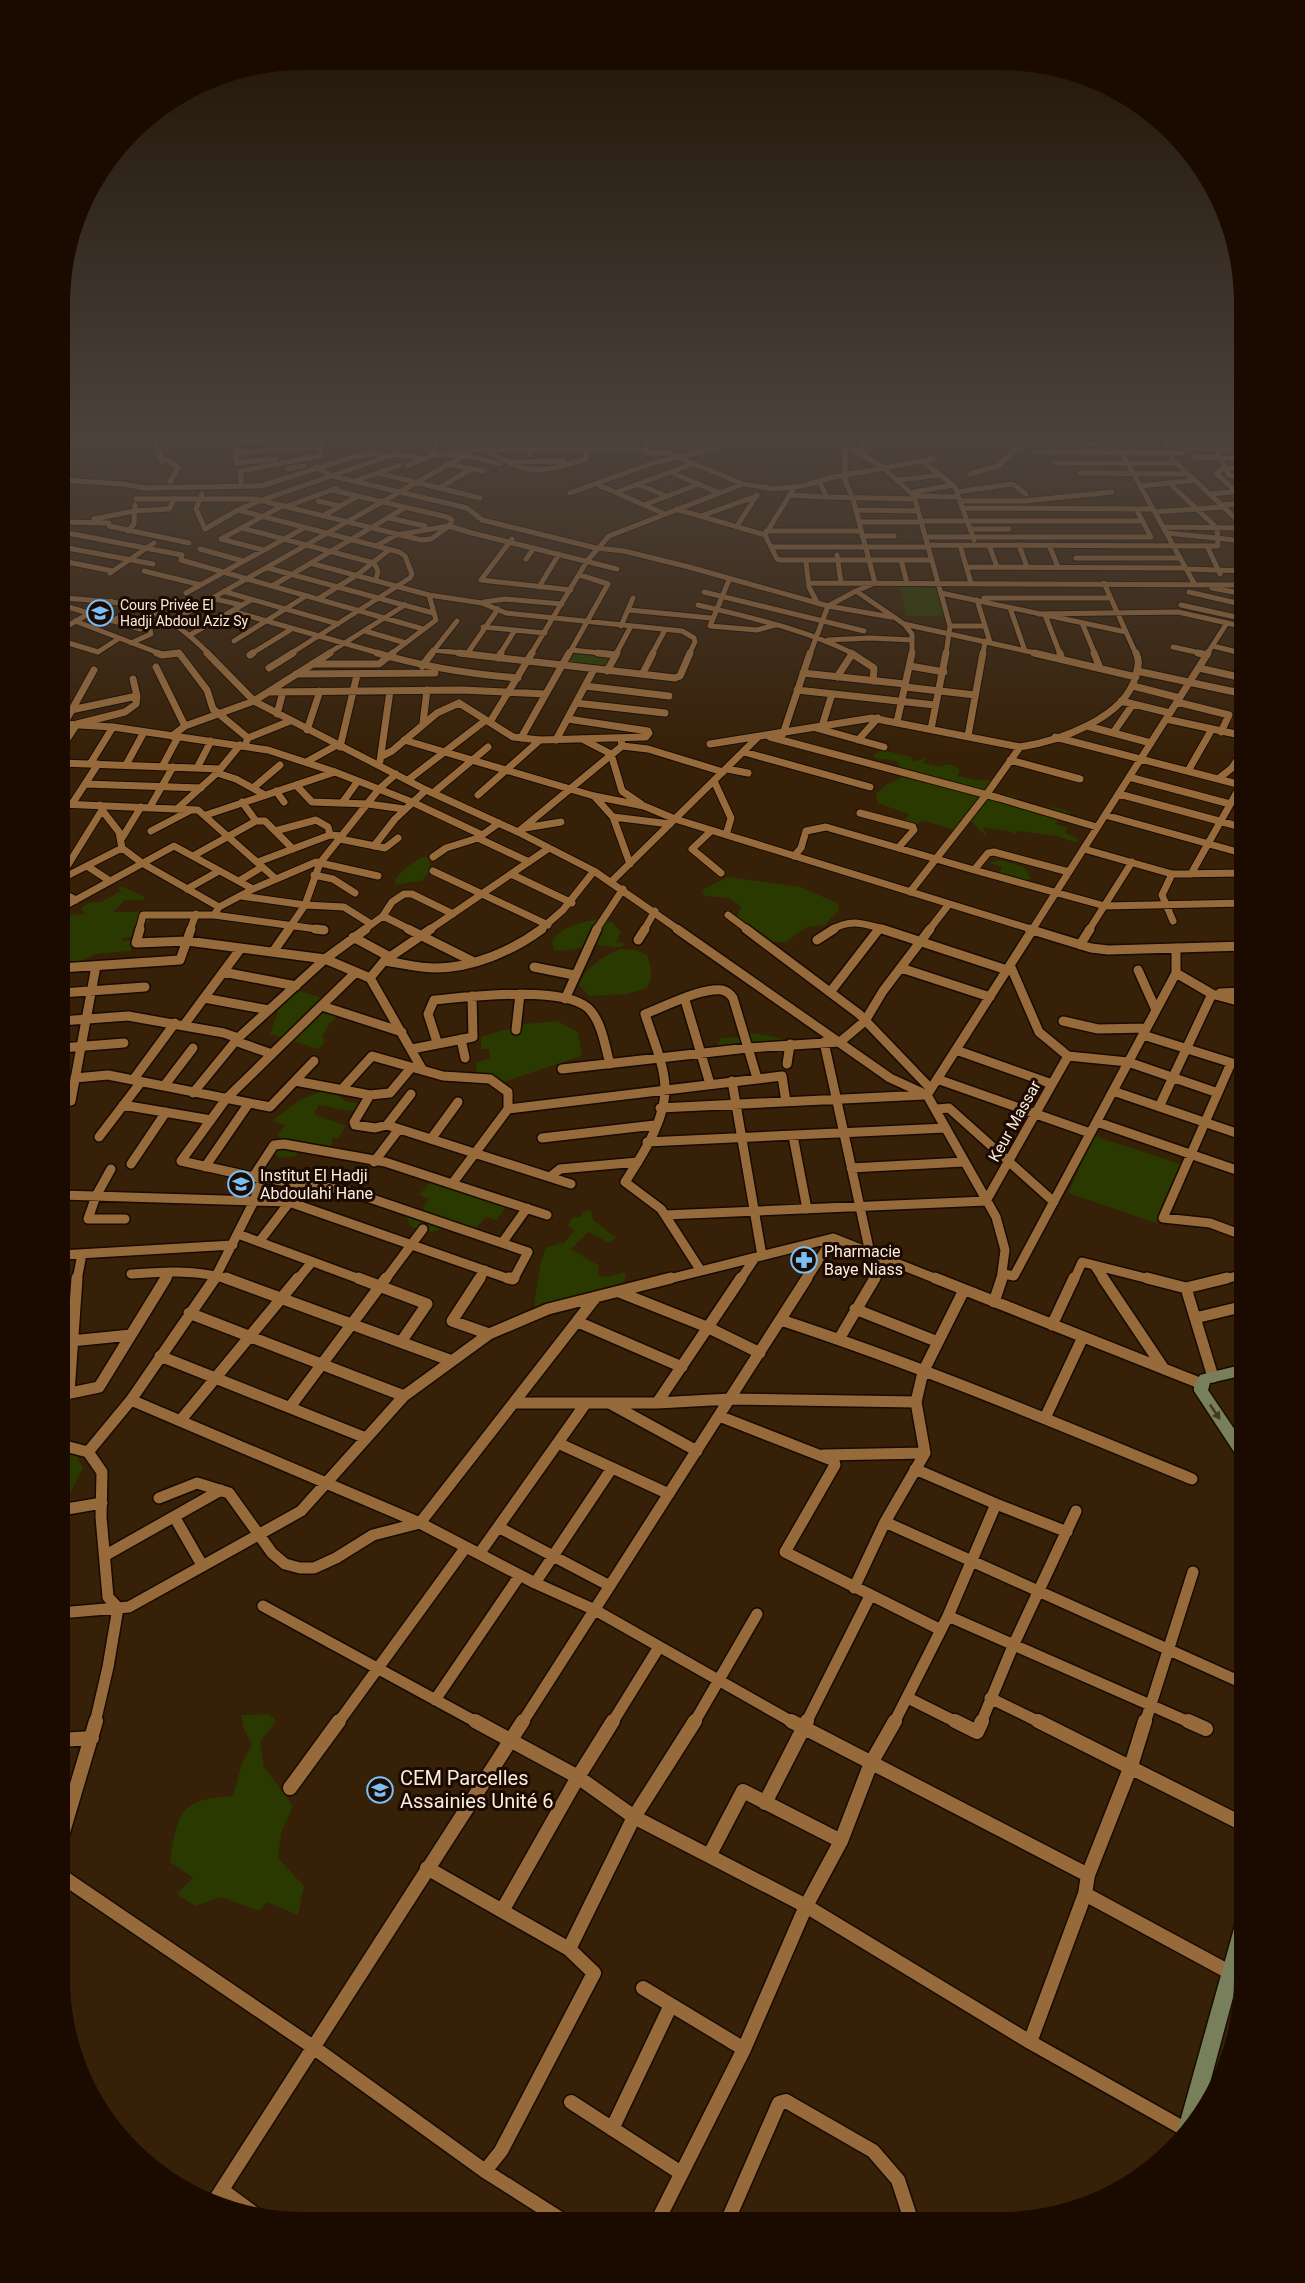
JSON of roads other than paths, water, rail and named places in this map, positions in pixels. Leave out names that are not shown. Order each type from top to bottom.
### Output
[{"type":"street","points":[[70,554],[85,543]]},
{"type":"street","points":[[123,543],[182,555],[181,560],[423,629]]},
{"type":"street","points":[[70,562],[112,572],[154,543]]},
{"type":"street","points":[[237,543],[263,550]]},
{"type":"street","points":[[186,593],[277,543]]},
{"type":"street","points":[[295,543],[374,563],[378,571],[376,579]]},
{"type":"street","points":[[172,621],[215,599],[311,543]]},
{"type":"street","points":[[272,586],[346,543]]},
{"type":"street","points":[[269,668],[410,578],[412,574],[403,554],[361,543]]},
{"type":"street","points":[[376,546],[382,543]]},
{"type":"street","points":[[509,543],[481,580],[571,591]]},
{"type":"street","points":[[511,543],[617,569]]},
{"type":"street","points":[[573,543],[635,554],[828,606],[891,617]]},
{"type":"street","points":[[408,780],[488,721],[528,662],[587,561],[602,543]]},
{"type":"street","points":[[770,543],[777,559],[806,562],[932,560]]},
{"type":"street","points":[[864,543],[874,583]]},
{"type":"street","points":[[896,543],[897,547]]},
{"type":"street","points":[[927,543],[950,629],[944,672],[931,729]]},
{"type":"street","points":[[1065,543],[1076,558],[1087,583]]},
{"type":"street","points":[[1172,543],[1194,584]]},
{"type":"street","points":[[773,547],[1218,546],[1218,543]]},
{"type":"street","points":[[960,545],[971,583]]},
{"type":"street","points":[[989,545],[997,567]]},
{"type":"street","points":[[1017,545],[1027,567]]},
{"type":"street","points":[[1049,545],[1062,583]]},
{"type":"street","points":[[1207,546],[1225,584]]},
{"type":"street","points":[[835,547],[841,583]]},
{"type":"street","points":[[526,559],[534,548]]},
{"type":"street","points":[[70,549],[153,564],[144,572],[201,585]]},
{"type":"street","points":[[200,549],[243,561]]},
{"type":"street","points":[[318,599],[357,575],[389,550]]},
{"type":"street","points":[[539,587],[559,555]]},
{"type":"street","points":[[1076,558],[1180,558]]},
{"type":"street","points":[[901,560],[907,583]]},
{"type":"street","points":[[806,562],[810,590],[818,602]]},
{"type":"street","points":[[310,563],[429,595],[482,603],[506,613],[668,630],[689,634],[695,642],[680,676],[675,678],[433,650]]},
{"type":"street","points":[[966,567],[1186,568],[1234,571]]},
{"type":"street","points":[[267,568],[434,613]]},
{"type":"street","points":[[521,738],[608,584],[580,575]]},
{"type":"street","points":[[176,578],[216,576]]},
{"type":"street","points":[[176,578],[198,606]]},
{"type":"street","points":[[729,580],[711,618],[710,626],[764,630],[775,625]]},
{"type":"street","points":[[810,583],[1234,585]]},
{"type":"street","points":[[783,734],[815,636],[828,606],[874,583]]},
{"type":"street","points":[[1029,583],[1062,659]]},
{"type":"street","points":[[710,744],[878,718],[1020,747],[1086,726],[1105,717],[1121,701],[1133,686],[1139,660],[1104,583]]},
{"type":"street","points":[[1178,612],[1194,584]]},
{"type":"street","points":[[1194,584],[1234,592]]},
{"type":"street","points":[[516,599],[526,586]]},
{"type":"street","points":[[856,591],[910,629],[912,640],[910,666],[897,722]]},
{"type":"street","points":[[226,592],[338,624]]},
{"type":"street","points":[[704,592],[864,631]]},
{"type":"street","points":[[1189,592],[1234,602]]},
{"type":"street","points":[[941,593],[1126,632]]},
{"type":"street","points":[[312,664],[379,664],[436,620],[429,595]]},
{"type":"street","points":[[234,641],[306,596]]},
{"type":"street","points":[[70,598],[111,601],[141,606],[166,617],[190,635],[254,701],[338,746],[381,760],[396,774],[430,792],[520,831],[594,871],[655,911],[900,1084],[929,1092]]},
{"type":"street","points":[[621,626],[633,598]]},
{"type":"street","points":[[966,598],[1109,598]]},
{"type":"street","points":[[215,599],[241,605]]},
{"type":"street","points":[[482,603],[516,599],[562,604]]},
{"type":"street","points":[[190,635],[251,600]]},
{"type":"street","points":[[968,736],[987,642],[977,600]]},
{"type":"street","points":[[70,624],[111,601]]},
{"type":"street","points":[[162,767],[175,737],[185,726],[254,701],[405,605]]},
{"type":"street","points":[[698,605],[825,640],[852,654],[875,670],[873,681]]},
{"type":"street","points":[[1181,605],[1234,617]]},
{"type":"street","points":[[112,621],[141,606]]},
{"type":"street","points":[[70,608],[140,629],[166,617]]},
{"type":"street","points":[[1010,608],[1025,651]]},
{"type":"street","points":[[467,654],[483,627],[498,609]]},
{"type":"street","points":[[629,610],[711,618]]},
{"type":"street","points":[[232,611],[387,658],[459,673],[518,678]]},
{"type":"street","points":[[1071,612],[1079,623],[1100,669]]},
{"type":"street","points":[[1041,614],[1178,612],[1234,625]]},
{"type":"street","points":[[643,674],[668,630],[685,626],[695,617]]},
{"type":"street","points":[[75,621],[162,655],[178,653],[207,690],[212,706],[245,743]]},
{"type":"street","points":[[422,666],[457,621]]},
{"type":"street","points":[[929,1092],[1227,623]]},
{"type":"street","points":[[904,624],[950,629],[985,626]]},
{"type":"street","points":[[131,643],[151,634],[149,625]]},
{"type":"street","points":[[607,671],[631,626]]},
{"type":"street","points":[[483,627],[545,633]]},
{"type":"street","points":[[950,629],[987,642],[1100,669],[1190,681],[1234,692]]},
{"type":"street","points":[[250,655],[290,630]]},
{"type":"street","points":[[498,658],[515,630]]},
{"type":"street","points":[[364,631],[406,643]]},
{"type":"street","points":[[825,640],[870,638],[912,640]]},
{"type":"street","points":[[70,643],[98,652],[118,639]]},
{"type":"street","points":[[1212,646],[1234,651]]},
{"type":"street","points":[[1173,647],[1207,655]]},
{"type":"street","points":[[571,650],[616,655]]},
{"type":"street","points":[[837,677],[852,654]]},
{"type":"street","points":[[910,666],[944,672]]},
{"type":"street","points":[[156,667],[185,726]]},
{"type":"street","points":[[1199,668],[1234,675]]},
{"type":"street","points":[[556,740],[594,669]]},
{"type":"street","points":[[71,710],[94,670]]},
{"type":"street","points":[[296,675],[433,673],[443,670]]},
{"type":"street","points":[[459,673],[462,690],[459,703]]},
{"type":"street","points":[[803,673],[975,695]]},
{"type":"street","points":[[308,761],[338,746],[357,675]]},
{"type":"street","points":[[70,735],[77,724],[125,712],[136,704],[137,696],[132,679]]},
{"type":"street","points":[[861,697],[864,680]]},
{"type":"street","points":[[585,686],[669,696]]},
{"type":"street","points":[[1133,686],[1229,715],[1221,732]]},
{"type":"street","points":[[423,723],[426,690]]},
{"type":"street","points":[[269,692],[462,690],[545,694]]},
{"type":"street","points":[[797,690],[936,705]]},
{"type":"street","points":[[308,730],[320,691]]},
{"type":"street","points":[[381,760],[380,750],[390,691]]},
{"type":"street","points":[[277,714],[283,692]]},
{"type":"street","points":[[822,726],[832,694]]},
{"type":"street","points":[[71,710],[137,696]]},
{"type":"street","points":[[1121,701],[1234,734]]},
{"type":"street","points":[[459,703],[513,737],[621,742],[748,774]]},
{"type":"street","points":[[381,760],[423,723],[437,713],[459,703]]},
{"type":"street","points":[[576,703],[665,714]]},
{"type":"street","points":[[1113,733],[1134,704]]},
{"type":"street","points":[[858,740],[878,718]]},
{"type":"street","points":[[520,831],[611,754],[621,742],[646,736],[649,733],[568,719]]},
{"type":"street","points":[[178,808],[219,771],[245,743],[290,721]]},
{"type":"street","points":[[70,724],[245,743],[308,761],[412,802],[529,862]]},
{"type":"street","points":[[1086,726],[1151,743]]},
{"type":"street","points":[[70,800],[85,784],[112,727]]},
{"type":"street","points":[[813,727],[884,747]]},
{"type":"street","points":[[1188,771],[1212,729]]},
{"type":"street","points":[[126,765],[144,732]]},
{"type":"street","points":[[768,736],[1097,827]]},
{"type":"street","points":[[1055,737],[1234,783]]},
{"type":"street","points":[[612,882],[758,738]]},
{"type":"street","points":[[582,739],[611,754],[622,791],[673,822]]},
{"type":"street","points":[[404,740],[594,796],[644,806]]},
{"type":"street","points":[[477,795],[540,740]]},
{"type":"street","points":[[197,768],[211,741]]},
{"type":"street","points":[[374,846],[412,802],[430,792],[488,747]]},
{"type":"street","points":[[910,892],[986,795],[1020,747]]},
{"type":"street","points":[[744,752],[870,787]]},
{"type":"street","points":[[1010,760],[1080,779]]},
{"type":"street","points":[[70,763],[197,768],[219,771],[265,795]]},
{"type":"street","points":[[253,788],[280,765]]},
{"type":"street","points":[[1218,779],[1234,765]]},
{"type":"street","points":[[150,807],[173,767]]},
{"type":"street","points":[[206,815],[335,771]]},
{"type":"street","points":[[273,952],[305,904],[320,863],[379,789],[396,774]]},
{"type":"street","points":[[268,775],[280,790],[284,802]]},
{"type":"street","points":[[1129,777],[1230,804]]},
{"type":"street","points":[[342,802],[358,781]]},
{"type":"street","points":[[714,782],[731,818],[726,835]]},
{"type":"street","points":[[85,784],[201,788]]},
{"type":"street","points":[[296,784],[312,802],[342,802],[404,809]]},
{"type":"street","points":[[1119,794],[1234,825]]},
{"type":"street","points":[[594,796],[613,817],[630,864]]},
{"type":"street","points":[[1191,874],[1234,798]]},
{"type":"street","points":[[242,802],[256,821]]},
{"type":"street","points":[[70,805],[192,809],[206,815],[276,879]]},
{"type":"street","points":[[101,807],[114,822],[122,838],[122,848]]},
{"type":"street","points":[[70,861],[101,807]]},
{"type":"street","points":[[122,838],[141,807]]},
{"type":"street","points":[[151,831],[192,809]]},
{"type":"street","points":[[860,813],[913,827],[914,830],[898,848]]},
{"type":"street","points":[[1105,815],[1234,851]]},
{"type":"street","points":[[613,817],[673,822],[726,835],[1080,945],[1108,950],[1234,946]]},
{"type":"street","points":[[275,831],[316,820],[327,827],[330,835]]},
{"type":"street","points":[[193,856],[256,821],[265,821],[293,849]]},
{"type":"street","points":[[520,831],[561,822]]},
{"type":"street","points":[[434,857],[446,848],[480,837],[499,823]]},
{"type":"street","points":[[794,856],[801,848],[806,831],[815,828],[842,830],[1055,894],[1105,906],[1234,903]]},
{"type":"street","points":[[711,831],[692,849],[721,873]]},
{"type":"street","points":[[239,881],[260,865],[330,835],[385,848],[398,838]]},
{"type":"street","points":[[70,903],[174,846],[253,889]]},
{"type":"street","points":[[122,848],[142,863],[219,907]]},
{"type":"street","points":[[70,874],[122,848]]},
{"type":"street","points":[[370,978],[387,959],[549,848]]},
{"type":"street","points":[[1084,849],[1172,874],[1234,873]]},
{"type":"street","points":[[974,870],[988,853],[994,852],[1069,872]]},
{"type":"street","points":[[214,915],[219,907],[253,889],[316,862],[378,876]]},
{"type":"street","points":[[1080,945],[1132,862]]},
{"type":"street","points":[[87,866],[110,881]]},
{"type":"street","points":[[187,889],[219,871]]},
{"type":"street","points":[[433,871],[548,925]]},
{"type":"street","points":[[353,937],[387,959],[437,968],[492,958],[516,947],[548,925],[572,903],[594,871]]},
{"type":"street","points":[[511,874],[572,903]]},
{"type":"street","points":[[1172,874],[1162,895],[1173,921]]},
{"type":"street","points":[[314,875],[333,879],[355,893]]},
{"type":"street","points":[[565,999],[574,975],[610,906],[623,889]]},
{"type":"street","points":[[193,1093],[237,1040],[268,1010],[325,959],[383,916],[392,902],[408,893],[453,914]]},
{"type":"street","points":[[241,896],[344,907],[371,924]]},
{"type":"street","points":[[70,897],[76,900]]},
{"type":"street","points":[[562,1069],[748,1047],[840,1042],[865,1021],[949,904]]},
{"type":"street","points":[[638,940],[655,911]]},
{"type":"street","points":[[70,967],[180,960],[196,914]]},
{"type":"street","points":[[324,930],[214,915],[143,915],[136,943],[187,941],[325,959],[370,978],[422,1069]]},
{"type":"street","points":[[728,915],[831,991],[865,1021],[929,1092],[1005,1237],[1007,1253],[1004,1274],[994,1302]]},
{"type":"street","points":[[383,916],[472,961]]},
{"type":"street","points":[[817,940],[838,926],[861,922],[1008,967],[1039,1032],[1068,1056],[1128,1062],[1218,1092]]},
{"type":"street","points":[[831,991],[880,928]]},
{"type":"street","points":[[99,1137],[123,1105],[137,1081],[180,1024],[204,999],[241,948]]},
{"type":"street","points":[[1004,1274],[1014,1276],[1176,973],[1176,948]]},
{"type":"street","points":[[70,1101],[96,966]]},
{"type":"street","points":[[534,967],[574,975]]},
{"type":"street","points":[[901,968],[990,997]]},
{"type":"street","points":[[1138,970],[1156,1010]]},
{"type":"street","points":[[223,972],[296,986]]},
{"type":"street","points":[[70,1195],[290,1202],[513,1280],[528,1252],[346,1190],[257,1178],[181,1161],[226,1099],[356,972]]},
{"type":"street","points":[[1176,973],[1212,994],[1234,1000]]},
{"type":"street","points":[[70,992],[145,987]]},
{"type":"street","points":[[701,1271],[661,1209],[625,1182],[638,1162],[655,1125],[666,1089],[645,1014],[718,990],[729,993],[758,1078]]},
{"type":"street","points":[[1212,994],[1234,993]]},
{"type":"street","points":[[516,1030],[520,994]]},
{"type":"street","points":[[437,1042],[428,1014],[434,1000],[520,994],[565,999],[586,1006],[594,1015],[610,1064]]},
{"type":"street","points":[[1159,1107],[1212,994]]},
{"type":"street","points":[[412,1049],[437,1042],[472,1037],[472,996]]},
{"type":"street","points":[[204,999],[268,1010]]},
{"type":"street","points":[[686,1000],[710,1084]]},
{"type":"street","points":[[322,1005],[402,1032]]},
{"type":"street","points":[[70,1020],[128,1016],[180,1024],[224,1033],[272,1054]]},
{"type":"street","points":[[1063,1021],[1098,1029],[1145,1031],[1186,1049],[1234,1064]]},
{"type":"street","points":[[461,1039],[465,1058]]},
{"type":"street","points":[[824,1042],[870,1252]]},
{"type":"street","points":[[70,1047],[124,1043]]},
{"type":"street","points":[[787,1064],[790,1044]]},
{"type":"street","points":[[164,1086],[193,1048]]},
{"type":"street","points":[[956,1050],[1052,1084]]},
{"type":"street","points":[[342,1089],[372,1056],[410,1069],[422,1069],[443,1076],[490,1079],[508,1092],[508,1109],[452,1184]]},
{"type":"street","name":"Keur Massar","points":[[986,1201],[1068,1056]]},
{"type":"street","points":[[75,1078],[108,1075],[270,1107],[314,1061]]},
{"type":"street","points":[[1231,1063],[1163,1218],[1210,1223],[1234,1232]]},
{"type":"street","points":[[295,1081],[370,1095],[390,1093],[410,1069]]},
{"type":"street","points":[[508,1109],[782,1076],[786,1102]]},
{"type":"street","points":[[937,1079],[1090,1133]]},
{"type":"street","points":[[657,1403],[707,1327],[758,1257],[732,1081]]},
{"type":"street","points":[[1113,1091],[1234,1132]]},
{"type":"street","points":[[660,1108],[836,1100],[929,1092]]},
{"type":"street","points":[[387,1125],[411,1094]]},
{"type":"street","points":[[370,1095],[354,1124],[372,1128],[387,1125],[571,1184]]},
{"type":"street","points":[[431,1139],[458,1102]]},
{"type":"street","points":[[205,1167],[249,1103]]},
{"type":"street","points":[[123,1105],[211,1120]]},
{"type":"street","points":[[937,1109],[949,1108],[1054,1202]]},
{"type":"street","points":[[130,1164],[166,1112]]},
{"type":"street","points":[[1096,1122],[1234,1169]]},
{"type":"street","points":[[542,1138],[655,1125]]},
{"type":"street","points":[[647,1142],[946,1128]]},
{"type":"street","points":[[374,1162],[399,1129]]},
{"type":"street","points":[[793,1136],[807,1209]]},
{"type":"street","points":[[88,1452],[131,1400],[217,1275],[254,1201],[257,1178],[277,1144],[374,1162],[385,1162],[547,1215]]},
{"type":"street","points":[[550,1178],[560,1168],[638,1162]]},
{"type":"street","points":[[851,1168],[964,1162]]},
{"type":"street","points":[[111,1169],[96,1196],[88,1219],[125,1219]]},
{"type":"street","points":[[259,1242],[304,1183]]},
{"type":"street","points":[[664,1215],[986,1201]]},
{"type":"street","points":[[502,1243],[526,1208]]},
{"type":"street","points":[[290,1407],[423,1229]]},
{"type":"street","points":[[238,1234],[428,1304],[401,1342]]},
{"type":"street","points":[[218,2196],[833,1238]]},
{"type":"street","points":[[70,1612],[129,1607],[301,1511],[404,1395],[489,1334],[548,1309],[833,1238],[1164,1369],[1207,1381],[1234,1372]]},
{"type":"street","points":[[70,1255],[233,1245]]},
{"type":"street","points":[[70,1318],[82,1254]]},
{"type":"street","points":[[839,1339],[886,1259]]},
{"type":"street","points":[[180,1421],[312,1262]]},
{"type":"street","points":[[1052,1325],[1082,1262],[1186,1288],[1234,1277]]},
{"type":"street","points":[[1095,1265],[1164,1369]]},
{"type":"street","points":[[485,1270],[452,1321],[489,1334]]},
{"type":"street","points":[[70,1393],[99,1387],[170,1272]]},
{"type":"street","points":[[131,1274],[170,1272],[217,1275],[452,1361]]},
{"type":"street","points":[[1186,1288],[1195,1318],[1207,1381],[1201,1392],[1234,1441]]},
{"type":"street","points":[[854,1588],[885,1522],[925,1453],[916,1402],[922,1372],[964,1290]]},
{"type":"street","points":[[618,1292],[707,1327],[760,1353]]},
{"type":"street","points":[[159,1498],[197,1483],[229,1493],[272,1553],[285,1564],[300,1568],[314,1568],[336,1558],[373,1535],[420,1523],[596,1297]]},
{"type":"street","points":[[855,1309],[938,1342]]},
{"type":"street","points":[[1195,1318],[1234,1309]]},
{"type":"street","points":[[189,1313],[404,1395]]},
{"type":"street","points":[[781,1320],[839,1339],[1045,1418],[1192,1479]]},
{"type":"street","points":[[578,1322],[682,1368]]},
{"type":"street","points":[[70,1341],[131,1335]]},
{"type":"street","points":[[1045,1418],[1083,1337]]},
{"type":"street","points":[[160,1356],[366,1438]]},
{"type":"street","points":[[514,1403],[657,1403],[730,1399],[916,1402]]},
{"type":"street","points":[[131,1400],[420,1523],[536,1583],[595,1610],[803,1728],[1088,1875]]},
{"type":"street","points":[[479,1554],[586,1403]]},
{"type":"street","points":[[608,1403],[697,1451]]},
{"type":"street","points":[[720,1416],[834,1461],[835,1464],[785,1552],[941,1630]]},
{"type":"street","points":[[558,1443],[669,1494]]},
{"type":"street","points":[[70,1447],[88,1452],[102,1472],[108,1597],[118,1608]]},
{"type":"street","points":[[815,1455],[925,1453]]},
{"type":"street","points":[[536,1583],[612,1468]]},
{"type":"street","points":[[915,1469],[1067,1532]]},
{"type":"street","points":[[106,1554],[175,1518],[220,1490]]},
{"type":"street","points":[[70,1508],[102,1503]]},
{"type":"street","points":[[662,2212],[744,2049],[806,1906],[841,1841],[871,1763],[908,1698],[948,1616],[970,1560],[996,1504]]},
{"type":"street","points":[[908,1698],[977,1732],[1013,1646],[1040,1592],[1076,1510]]},
{"type":"street","points":[[175,1518],[202,1565]]},
{"type":"street","points":[[885,1522],[1234,1679]]},
{"type":"street","points":[[498,1527],[610,1586]]},
{"type":"street","points":[[290,1788],[466,1547]]},
{"type":"street","points":[[1029,2042],[1085,1894],[1088,1875],[1131,1766],[1193,1572]]},
{"type":"street","points":[[435,1700],[520,1575]]},
{"type":"street","points":[[765,1803],[870,1596]]},
{"type":"street","points":[[263,1606],[578,1777],[634,1817],[806,1906],[1029,2042],[1180,2129]]},
{"type":"street","points":[[70,1795],[92,1738],[108,1672],[118,1608]]},
{"type":"street","points":[[569,1949],[634,1817],[720,1681],[758,1614]]},
{"type":"street","points":[[948,1616],[1206,1730]]},
{"type":"street","points":[[502,1911],[578,1777],[659,1647]]},
{"type":"street","points":[[990,1698],[1131,1766],[1234,1819]]},
{"type":"street","points":[[70,1739],[92,1738]]},
{"type":"street","points":[[709,1856],[743,1791],[841,1841]]},
{"type":"street","points":[[427,1868],[569,1949],[594,1973],[501,2151],[485,2171]]},
{"type":"street","points":[[70,1882],[313,2047],[485,2171],[549,2212]]},
{"type":"street","points":[[1085,1894],[1234,1968]]},
{"type":"street","points":[[1195,2109],[1234,1976]]},
{"type":"street","points":[[643,1988],[744,2049]]},
{"type":"street","points":[[612,2129],[671,2005]]},
{"type":"street","points":[[731,2212],[779,2103],[786,2101],[873,2151],[898,2180],[908,2212]]},
{"type":"street","points":[[571,2102],[681,2173]]},
{"type":"street","points":[[222,2190],[242,2205]]},
{"type":"place","name":"Cours Privée El Hadji Abdoul Aziz Sy","points":[[100,613]]},
{"type":"place","name":"Institut El Hadji Abdoulahi Hane","points":[[241,1184]]},
{"type":"place","name":"Pharmacie Baye Niass","points":[[804,1260]]},
{"type":"place","name":"CEM Parcelles Assainies Unité 6","points":[[380,1790]]}]
